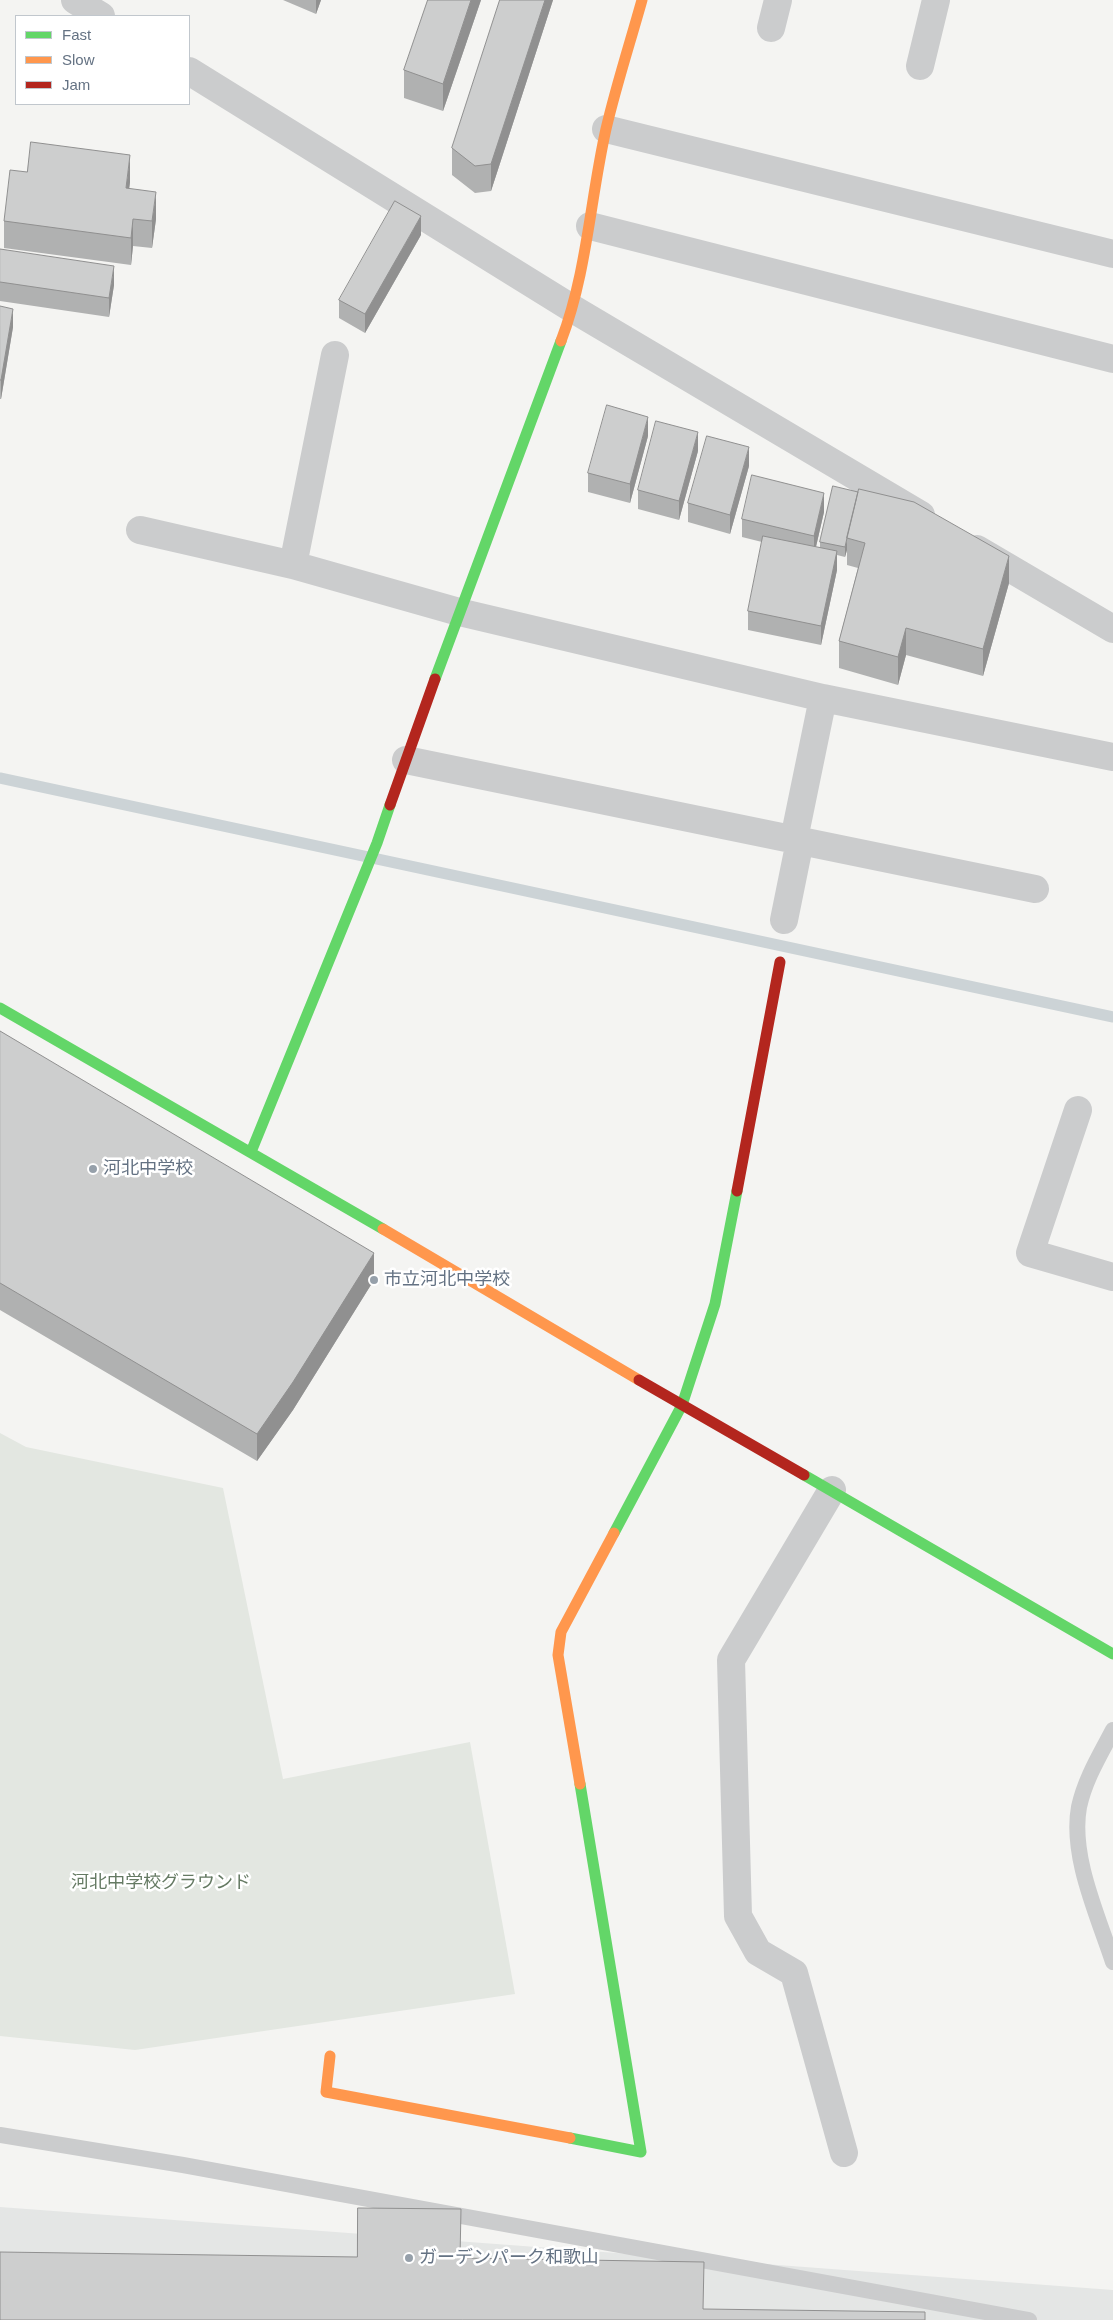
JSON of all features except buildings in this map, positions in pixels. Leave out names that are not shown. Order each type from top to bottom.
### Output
[{"type":"street","points":[[75,0],[99,15]]},
{"type":"street","points":[[252,1152],[377,843],[459,612],[573,309],[590,226],[606,129],[642,0]]},
{"type":"street","points":[[771,28],[778,0]]},
{"type":"street","points":[[920,66],[936,0]]},
{"type":"street","points":[[190,72],[573,309],[1113,629]]},
{"type":"street","points":[[606,129],[1113,254]]},
{"type":"street","points":[[590,226],[1113,359]]},
{"type":"street","points":[[293,565],[335,355]]},
{"type":"street","points":[[140,530],[293,565],[459,612],[823,698],[1113,757]]},
{"type":"street","points":[[784,920],[796,840],[823,698]]},
{"type":"street","points":[[406,760],[1035,889]]},
{"type":"street","points":[[330,2056],[326,2092],[642,2152],[558,1655],[561,1632],[682,1405],[715,1304],[780,962]]},
{"type":"street","points":[[0,1008],[252,1152],[682,1405],[1113,1654]]},
{"type":"street","points":[[1078,1110],[1030,1253],[1113,1277]]},
{"type":"street","points":[[832,1490],[731,1660],[738,1916],[758,1952],[794,1973],[844,2153]]},
{"type":"lane","points":[[1113,1730],[1091,1772],[1079,1808],[1078,1845],[1088,1884],[1113,1962]]},
{"type":"lane","points":[[0,2135],[183,2165],[1030,2320]]},
{"type":"shaded area","points":[[0,2207],[1113,2290],[1113,2320],[0,2320]]},
{"type":"green space","name":"河北中学校グラウンド","points":[[0,1433],[26,1447],[223,1488],[283,1779],[470,1742],[515,1994],[135,2050],[0,2036]]},
{"type":"waterway","points":[[0,778],[1113,1017]]},
{"type":"traffic: fast","points":[[435,679],[561,341]]},
{"type":"traffic: fast","points":[[251,1152],[377,843],[390,805]]},
{"type":"traffic: fast","points":[[0,1008],[383,1229]]},
{"type":"traffic: fast","points":[[614,1533],[682,1405],[715,1304],[737,1191]]},
{"type":"traffic: fast","points":[[804,1475],[1113,1654]]},
{"type":"traffic: fast","points":[[570,2138],[641,2152],[580,1784]]},
{"type":"traffic: slow","points":[[561,341],[577,289],[606,129],[642,0]]},
{"type":"traffic: slow","points":[[383,1229],[639,1380]]},
{"type":"traffic: slow","points":[[580,1784],[558,1655],[561,1632],[614,1533]]},
{"type":"traffic: slow","points":[[330,2056],[326,2092],[570,2138]]},
{"type":"traffic: jam","points":[[390,805],[435,679]]},
{"type":"traffic: jam","points":[[737,1191],[780,962]]},
{"type":"traffic: jam","points":[[639,1380],[804,1475]]},
{"type":"place","name":"河北中学校","points":[[93,1169]]},
{"type":"place","name":"市立河北中学校","points":[[374,1280]]},
{"type":"place","name":"ガーデンパーク和歌山","points":[[409,2258]]}]
